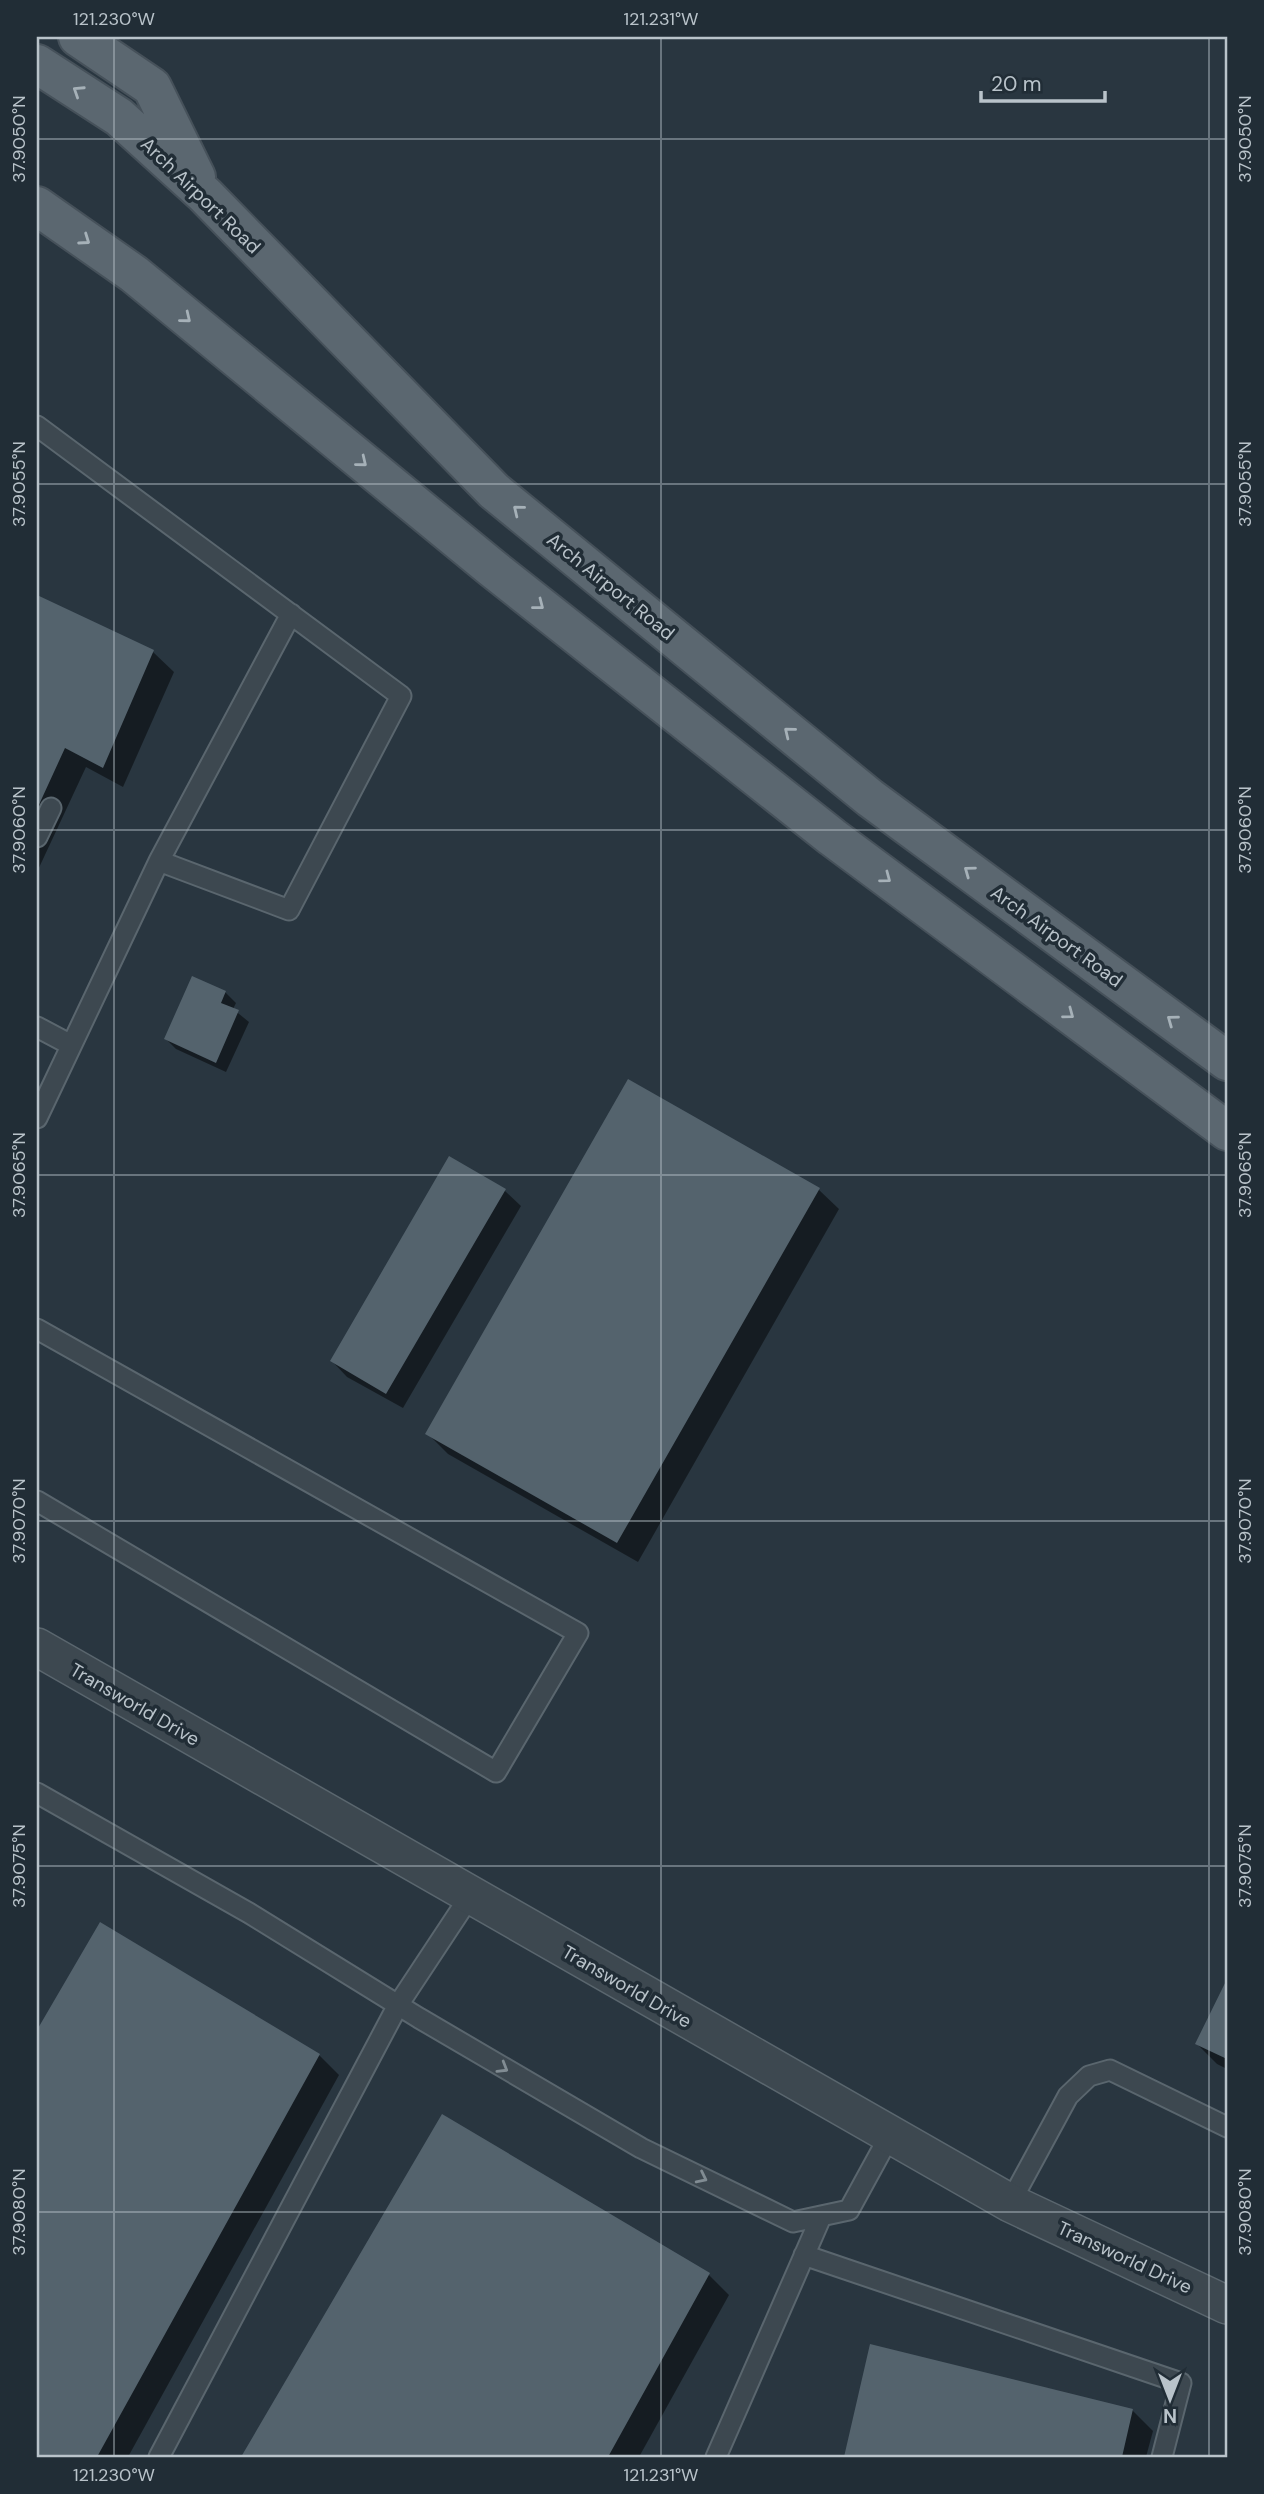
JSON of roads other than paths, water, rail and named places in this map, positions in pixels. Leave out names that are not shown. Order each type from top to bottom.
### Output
[{"type":"main road","points":[[78,37],[152,87],[205,195]]},
{"type":"main road","name":"Arch Airport Road","points":[[37,64],[119,117],[205,195],[494,491],[870,798],[1227,1061]]},
{"type":"main road","points":[[37,206],[134,274],[492,568],[832,837],[1227,1131]]},
{"type":"street","name":"Transworld Drive","points":[[37,1647],[1010,2203],[1227,2305]]},
{"type":"lane","points":[[37,426],[401,696],[289,910],[159,861]]},
{"type":"lane","points":[[37,1118],[159,861],[291,614]]},
{"type":"lane","points":[[37,837],[51,808]]},
{"type":"lane","points":[[37,1027],[71,1045]]},
{"type":"lane","points":[[37,1329],[578,1633],[496,1772],[37,1501]]},
{"type":"lane","points":[[37,1793],[249,1913],[444,2033],[640,2148],[793,2222],[849,2210],[890,2135]]},
{"type":"lane","points":[[159,2457],[398,2005],[470,1896]]},
{"type":"lane","points":[[1010,2203],[1068,2096],[1090,2076],[1110,2070],[1227,2127]]},
{"type":"lane","points":[[716,2457],[821,2217]]},
{"type":"lane","points":[[804,2255],[1181,2383],[1163,2457]]}]
